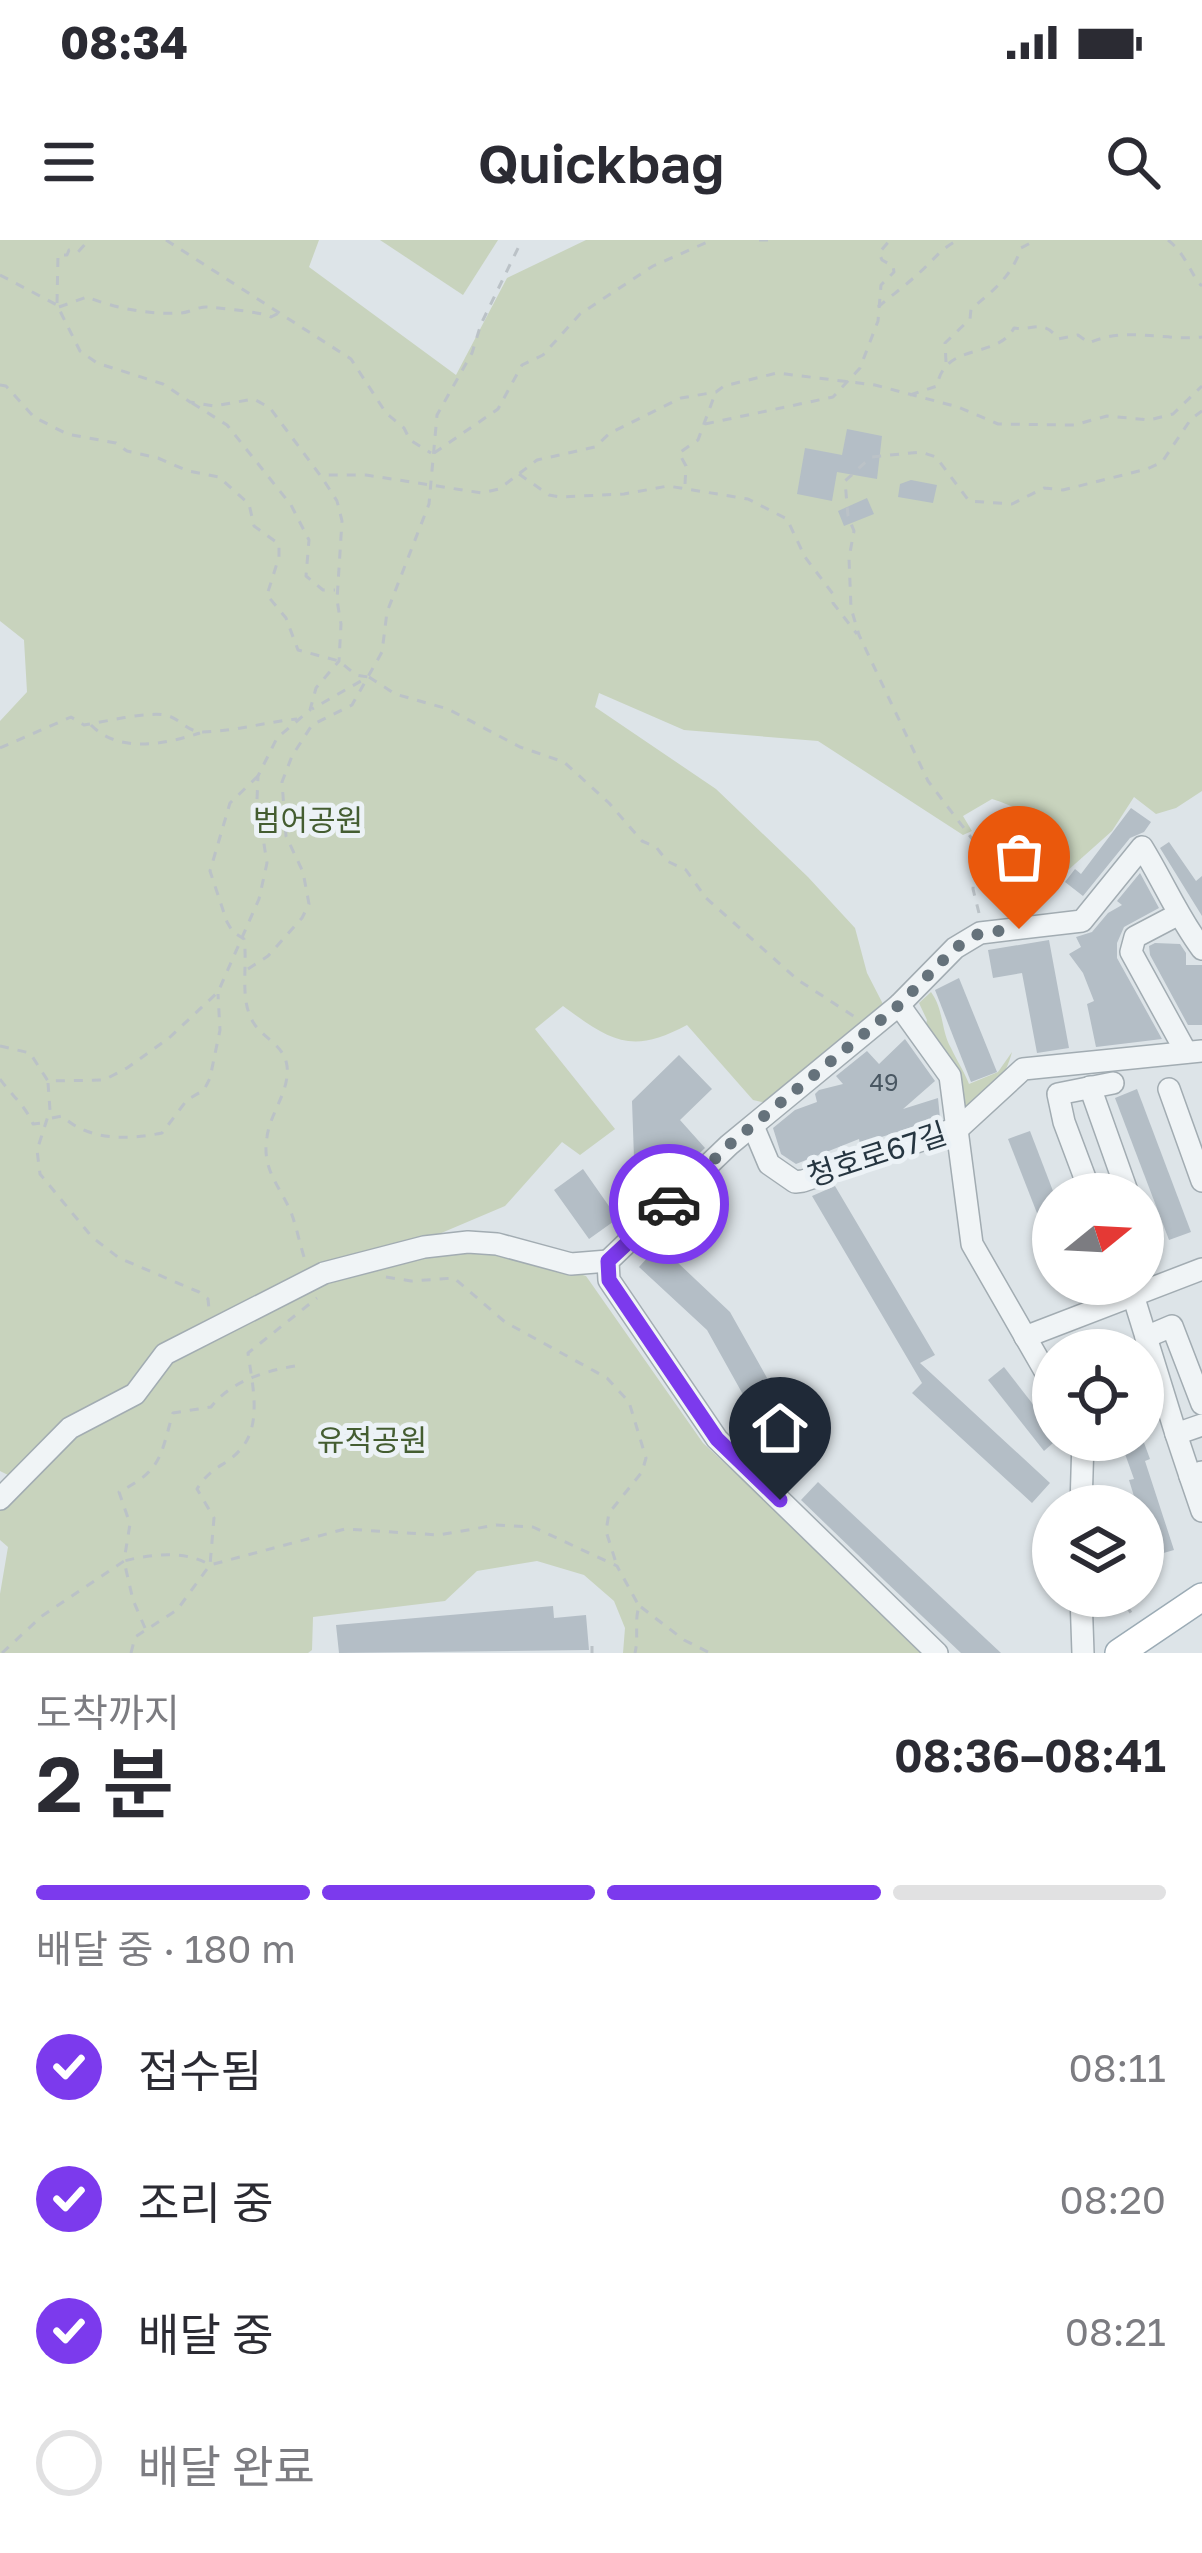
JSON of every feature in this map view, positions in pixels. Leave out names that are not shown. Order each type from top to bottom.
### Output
[{"type":"main road","points":[[1120,1653],[1202,1597]]},
{"type":"street","points":[[0,1499],[70,1428],[135,1394],[165,1354],[328,1272],[424,1247],[468,1242],[497,1244],[571,1264],[608,1261],[753,1126],[899,1005],[955,948],[984,933],[1082,921],[1142,847],[1202,949]]},
{"type":"street","points":[[960,1127],[1023,1069],[1194,1052],[1131,952],[1135,937],[1178,915]]},
{"type":"street","points":[[899,1005],[950,1076],[971,1244],[1032,1349]]},
{"type":"street","points":[[1083,1173],[1058,1094],[1113,1083]]},
{"type":"street","points":[[1090,1088],[1121,1173]]},
{"type":"street","points":[[1169,1089],[1202,1181]]},
{"type":"street","name":"청호로67길","points":[[753,1126],[769,1164],[795,1182],[960,1127]]},
{"type":"street","points":[[608,1261],[609,1280],[717,1439],[937,1653]]},
{"type":"street","points":[[1164,1281],[1202,1269]]},
{"type":"street","points":[[1025,1337],[1101,1305]]},
{"type":"street","points":[[1164,1329],[1172,1326],[1202,1404]]},
{"type":"street","points":[[1164,1395],[1196,1474],[1202,1510]]},
{"type":"street","points":[[1176,1434],[1202,1424]]},
{"type":"street","points":[[1082,1617],[1083,1653]]},
{"type":"path","points":[[69,250],[78,252],[89,240]]},
{"type":"path","points":[[166,240],[351,359],[386,413],[410,440],[433,454]]},
{"type":"path","points":[[248,969],[268,956],[309,904],[308,887],[286,836],[282,782],[312,725],[352,705],[382,652],[387,612],[424,523],[437,416],[472,353],[481,323],[522,240]]},
{"type":"path","points":[[433,454],[498,409],[522,365],[543,355],[580,314],[653,266],[712,240]]},
{"type":"path","points":[[759,240],[768,240]]},
{"type":"path","points":[[705,424],[826,399],[860,368],[878,321],[881,285],[894,272],[879,254],[890,240]]},
{"type":"path","points":[[877,307],[958,240]]},
{"type":"path","points":[[909,396],[937,386],[947,363],[945,343],[970,319],[971,310],[998,290],[1022,248],[1036,240]]},
{"type":"path","points":[[1168,240],[1194,268],[1202,286]]},
{"type":"path","points":[[73,241],[67,255],[58,255],[58,306],[80,351],[120,372],[163,384],[227,425],[291,506],[309,540],[306,576],[323,590],[338,590]]},
{"type":"path","points":[[0,275],[58,306],[87,297],[111,306],[174,314],[206,306],[220,313],[280,313]]},
{"type":"path","points":[[947,363],[978,346],[998,347],[1007,342],[1014,328],[1037,324],[1058,339],[1078,335],[1089,343],[1123,332],[1202,337]]},
{"type":"path","points":[[320,475],[432,483],[482,493],[499,489],[537,460],[595,447],[610,434],[681,398],[777,373],[846,381],[958,407],[998,424],[1075,425],[1107,416],[1148,419],[1173,414],[1202,386]]},
{"type":"path","points":[[0,385],[34,417],[76,437],[116,443],[188,471],[219,477],[249,505],[254,526],[279,544],[267,595],[286,619],[298,650],[339,662],[395,694],[448,709],[520,747],[564,762],[642,841],[686,870],[706,898],[798,980],[871,1028]]},
{"type":"path","points":[[685,488],[686,466],[680,453],[698,440],[716,392]]},
{"type":"path","points":[[190,401],[214,406],[254,399],[270,408],[338,501],[342,521],[339,662],[316,688],[310,710]]},
{"type":"path","points":[[984,933],[973,889],[976,844],[928,782],[851,608],[849,558],[854,531],[845,481],[872,457],[921,452],[936,457],[969,500],[1012,504],[1044,488],[1064,490],[1124,477],[1162,462],[1191,419],[1202,411]]},
{"type":"path","points":[[518,474],[536,488],[560,497],[685,488],[748,499],[787,519],[805,557],[833,594],[833,603],[859,634]]},
{"type":"path","points":[[130,1653],[135,1637],[177,1610],[210,1565],[214,1518],[197,1490],[208,1472],[240,1451],[251,1431],[248,1353],[334,1285],[328,1272],[305,1259],[290,1210],[272,1181],[266,1136],[280,1106],[288,1070],[279,1048],[253,1022],[241,936],[227,922],[210,871],[230,803],[258,776],[278,738],[297,718],[368,677]]},
{"type":"path","points":[[90,724],[172,716],[188,729],[201,732]]},
{"type":"path","points":[[0,748],[71,717],[114,742],[153,744],[297,718]]},
{"type":"path","points":[[48,1081],[104,1080],[127,1068],[218,992],[259,899],[267,863],[258,776]]},
{"type":"path","points":[[0,1079],[11,1096],[27,1107],[33,1124],[40,1126],[62,1116],[76,1129],[112,1138],[162,1133],[210,1078],[220,1030],[218,992]]},
{"type":"path","points":[[0,1046],[30,1054],[48,1081],[48,1120],[37,1161],[46,1183],[92,1237],[118,1258],[199,1292],[208,1299],[209,1316]]},
{"type":"path","points":[[379,1276],[411,1281],[454,1278],[505,1322],[607,1378],[629,1402],[646,1457],[635,1483],[609,1513],[606,1532],[617,1566],[639,1606],[710,1653]]},
{"type":"path","points":[[146,1630],[124,1561],[130,1524],[118,1492],[148,1477],[173,1413],[211,1407],[222,1393],[251,1379],[273,1369],[301,1365]]},
{"type":"path","points":[[210,1565],[345,1529],[439,1535],[496,1525],[533,1527],[617,1566]]},
{"type":"path","points":[[2,1653],[42,1616],[124,1561],[150,1555],[202,1559],[210,1565]]},
{"type":"path","points":[[635,1653],[639,1606]]},
{"type":"green space","name":"범어공원","points":[[0,240],[319,240],[309,267],[456,375],[507,278],[586,240],[1202,240],[1202,791],[1156,814],[1134,797],[1112,831],[1048,888],[1038,830],[1010,806],[992,799],[963,816],[972,831],[963,835],[818,741],[684,730],[599,693],[595,707],[716,789],[855,928],[867,973],[885,1008],[770,1104],[753,1100],[687,1025],[651,1040],[622,1040],[563,1006],[535,1029],[615,1129],[580,1155],[562,1142],[505,1206],[163,1351],[139,1386],[12,1477],[0,1471],[0,721],[27,692],[24,640],[0,621]]},
{"type":"green space","points":[[380,240],[498,240],[463,295]]},
{"type":"green space","points":[[931,992],[969,1084],[998,1072],[1012,1052],[994,1087],[980,1101],[962,1108],[925,1028],[927,1020],[919,1003]]},
{"type":"green space","name":"유적공원","points":[[498,1248],[586,1276],[703,1443],[929,1653],[623,1653],[625,1628],[614,1601],[584,1575],[537,1561],[477,1571],[445,1601],[313,1617],[308,1653],[0,1653],[0,1594],[8,1547],[0,1540],[0,1509],[71,1435],[170,1359],[327,1278],[424,1253]]},
{"type":"building","points":[[847,429],[882,436],[877,479],[837,472],[832,501],[797,494],[805,448],[842,455]]},
{"type":"building","points":[[911,480],[937,485],[933,503],[898,497],[900,484]]},
{"type":"building","points":[[867,498],[874,514],[844,526],[838,511]]},
{"type":"building","points":[[1131,808],[1151,822],[1144,832],[1130,838],[1083,896],[1065,882],[1075,869],[1081,874]]},
{"type":"building","points":[[1169,842],[1196,881],[1202,876],[1202,916],[1160,848]]},
{"type":"building","points":[[1031,854],[1037,905],[999,909],[993,859]]},
{"type":"building","points":[[1140,873],[1159,908],[1124,927],[1117,958],[1162,1039],[1096,1047],[1087,1004],[1094,1001],[1069,954],[1081,947],[1076,937],[1092,932],[1122,905],[1117,901]]},
{"type":"building","points":[[1049,940],[1069,1048],[1037,1053],[1022,973],[993,978],[988,950]]},
{"type":"building","points":[[1180,944],[1186,965],[1202,965],[1202,1025],[1188,1025],[1150,955],[1149,946]]},
{"type":"building","points":[[959,978],[997,1072],[971,1082],[935,990]]},
{"type":"building","points":[[905,1039],[935,1081],[903,1109],[938,1098],[940,1118],[860,1144],[859,1139],[796,1164],[781,1154],[773,1128],[795,1110],[817,1102],[819,1090],[843,1084],[836,1076],[867,1051],[879,1064]]},
{"type":"building","points":[[679,1055],[712,1089],[680,1120],[705,1148],[635,1214],[631,1209],[589,1239],[554,1190],[583,1169],[611,1209],[635,1187],[632,1101]]},
{"type":"building","points":[[1137,1089],[1191,1232],[1169,1240],[1164,1227],[1164,1173],[1144,1173],[1115,1098]]},
{"type":"building","points":[[1030,1131],[1046,1173],[1032,1173],[1032,1200],[1008,1139]]},
{"type":"building","points":[[835,1186],[935,1355],[920,1363],[1050,1483],[1032,1485],[1032,1503],[912,1393],[922,1383],[812,1196]]},
{"type":"building","points":[[659,1245],[730,1312],[816,1465],[790,1479],[707,1330],[639,1267]]},
{"type":"building","points":[[1004,1367],[1032,1403],[1032,1436],[988,1380]]},
{"type":"building","points":[[1128,1461],[1145,1461],[1153,1485],[1131,1485],[1129,1480],[1134,1479]]},
{"type":"building","points":[[818,1482],[1001,1653],[961,1653],[801,1500]]},
{"type":"building","points":[[1164,1519],[1174,1550],[1164,1553]]},
{"type":"building","points":[[553,1606],[554,1618],[586,1615],[589,1650],[339,1653],[336,1625]]},
{"type":"way so far","points":[[669,1204],[729,1145],[899,1005],[955,948],[980,933],[1019,929]]},
{"type":"route","points":[[669,1204],[608,1261],[609,1280],[717,1439],[780,1500]]}]
